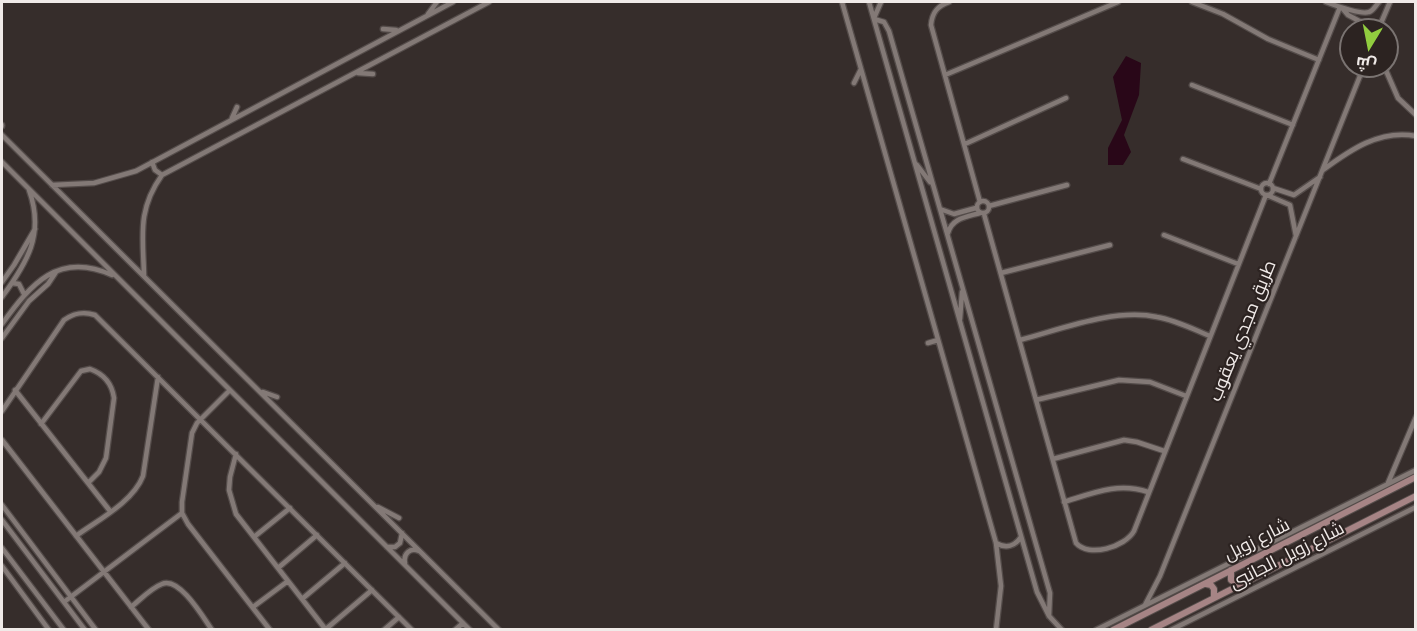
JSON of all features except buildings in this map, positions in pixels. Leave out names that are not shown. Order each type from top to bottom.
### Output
[{"type":"main road","name":"شارع زويل","points":[[1110,628],[1204,584],[1341,510],[1416,477]]},
{"type":"main road","name":"شارع زويل","points":[[1152,630],[1416,496]]},
{"type":"main road","points":[[1348,529],[1353,538]]},
{"type":"main road","points":[[1231,570],[1231,580],[1239,585]]},
{"type":"main road","points":[[1204,584],[1209,584],[1214,589],[1214,598]]},
{"type":"street","points":[[428,15],[437,2]]},
{"type":"street","points":[[52,185],[108,181],[136,171],[453,2]]},
{"type":"street","points":[[144,275],[141,241],[143,218],[153,189],[162,175],[489,2]]},
{"type":"street","points":[[842,2],[996,543],[1001,586],[996,630]]},
{"type":"street","points":[[869,2],[1037,592],[1049,616],[1062,630]]},
{"type":"street","points":[[874,18],[881,2]]},
{"type":"street","points":[[949,2],[937,8],[933,14],[931,26],[965,144],[980,202],[980,211],[1001,273],[1076,543],[1085,550],[1092,551],[1120,544],[1131,537],[1266,195],[1272,193],[1271,186],[1293,125],[1342,8]]},
{"type":"street","points":[[945,75],[1118,2]]},
{"type":"street","points":[[1192,2],[1214,9],[1268,39],[1319,60]]},
{"type":"street","points":[[1326,2],[1367,13]]},
{"type":"street","points":[[1365,18],[1379,2]]},
{"type":"street","points":[[1383,18],[1390,2]]},
{"type":"street","points":[[1342,8],[1354,18]]},
{"type":"street","points":[[874,18],[884,22],[889,31],[1050,593],[1049,616]]},
{"type":"street","points":[[383,29],[399,30]]},
{"type":"street","points":[[854,83],[861,69]]},
{"type":"street","points":[[356,73],[373,74]]},
{"type":"street","name":"طريق مجدي يعقوب","points":[[1145,604],[1160,576],[1359,78]]},
{"type":"street","points":[[1388,78],[1398,98],[1416,116]]},
{"type":"street","points":[[1192,85],[1293,125]]},
{"type":"street","points":[[965,144],[1066,98]]},
{"type":"street","points":[[231,119],[237,107]]},
{"type":"street","points":[[2,135],[499,630]]},
{"type":"street","points":[[1296,237],[1290,205],[1294,195],[1352,150],[1375,139],[1393,135],[1416,136]]},
{"type":"street","points":[[1183,159],[1261,189],[1266,195],[1290,205]]},
{"type":"street","points":[[2,162],[470,630]]},
{"type":"street","points":[[152,162],[154,170],[162,175]]},
{"type":"street","points":[[916,164],[935,192]]},
{"type":"street","points":[[989,206],[1067,185]]},
{"type":"street","points":[[1261,189],[1263,185],[1271,186],[1294,195]]},
{"type":"street","points":[[2,297],[27,260],[35,229],[33,204],[28,188]]},
{"type":"street","points":[[940,209],[954,214],[988,212],[989,206],[985,201],[980,202]]},
{"type":"street","points":[[948,235],[948,230],[954,221],[980,211]]},
{"type":"street","points":[[2,282],[35,229]]},
{"type":"street","points":[[1164,236],[1238,264]]},
{"type":"street","points":[[1001,273],[1110,245]]},
{"type":"street","points":[[2,324],[24,294],[39,280],[56,272],[74,268],[90,268],[118,279]]},
{"type":"street","points":[[2,338],[29,301],[48,284],[56,272]]},
{"type":"street","points":[[12,283],[22,287],[24,294]]},
{"type":"street","points":[[960,322],[962,284]]},
{"type":"street","points":[[2,411],[63,320],[82,313],[95,315],[412,630]]},
{"type":"street","points":[[1020,340],[1109,317],[1127,315],[1158,317],[1210,336]]},
{"type":"street","points":[[928,343],[938,340]]},
{"type":"street","points":[[41,424],[81,371],[95,370],[105,378],[113,391],[114,398],[106,458],[99,472],[88,483]]},
{"type":"street","points":[[76,536],[134,492],[142,476],[158,377]]},
{"type":"street","points":[[1036,400],[1119,380],[1150,382],[1186,396]]},
{"type":"street","points":[[15,390],[110,512]]},
{"type":"street","points":[[230,390],[201,419],[192,433],[182,513],[188,524],[270,630]]},
{"type":"street","points":[[260,391],[277,397]]},
{"type":"street","points":[[1387,484],[1416,417]]},
{"type":"street","points":[[2,440],[149,630]]},
{"type":"street","points":[[1053,459],[1124,440],[1164,451]]},
{"type":"street","points":[[236,454],[230,477],[231,502],[236,514],[326,629],[372,590]]},
{"type":"street","name":"شارع زويل الجانبى","points":[[1096,630],[1110,628],[1145,604],[1341,510],[1416,470]]},
{"type":"street","points":[[1064,502],[1115,487],[1148,492]]},
{"type":"street","points":[[2,505],[96,630]]},
{"type":"street","points":[[374,506],[399,518]]},
{"type":"street","name":"شارع زويل الجانبى","points":[[1171,630],[1416,507]]},
{"type":"street","points":[[254,537],[290,508]]},
{"type":"street","points":[[64,602],[182,513]]},
{"type":"street","points":[[2,520],[85,630]]},
{"type":"street","points":[[387,547],[398,546],[402,540],[402,534]]},
{"type":"street","points":[[278,568],[317,535]]},
{"type":"street","points":[[996,543],[1000,546],[1010,546],[1019,541],[1021,537]]},
{"type":"street","points":[[2,548],[64,630]]},
{"type":"street","points":[[406,565],[404,559],[407,553],[412,549],[419,550]]},
{"type":"street","points":[[302,599],[345,563]]},
{"type":"street","points":[[2,566],[49,630]]},
{"type":"street","points":[[253,607],[288,581]]},
{"type":"street","points":[[131,607],[160,584],[170,582],[179,587],[212,630]]},
{"type":"street","points":[[384,630],[399,617]]},
{"type":"street","points":[[493,624],[500,619]]},
{"type":"street","points":[[455,630],[463,623]]},
{"type":"shaded area","points":[[1126,56],[1141,63],[1139,95],[1124,135],[1131,152],[1123,165],[1108,165],[1108,148],[1122,120],[1113,77]]}]
